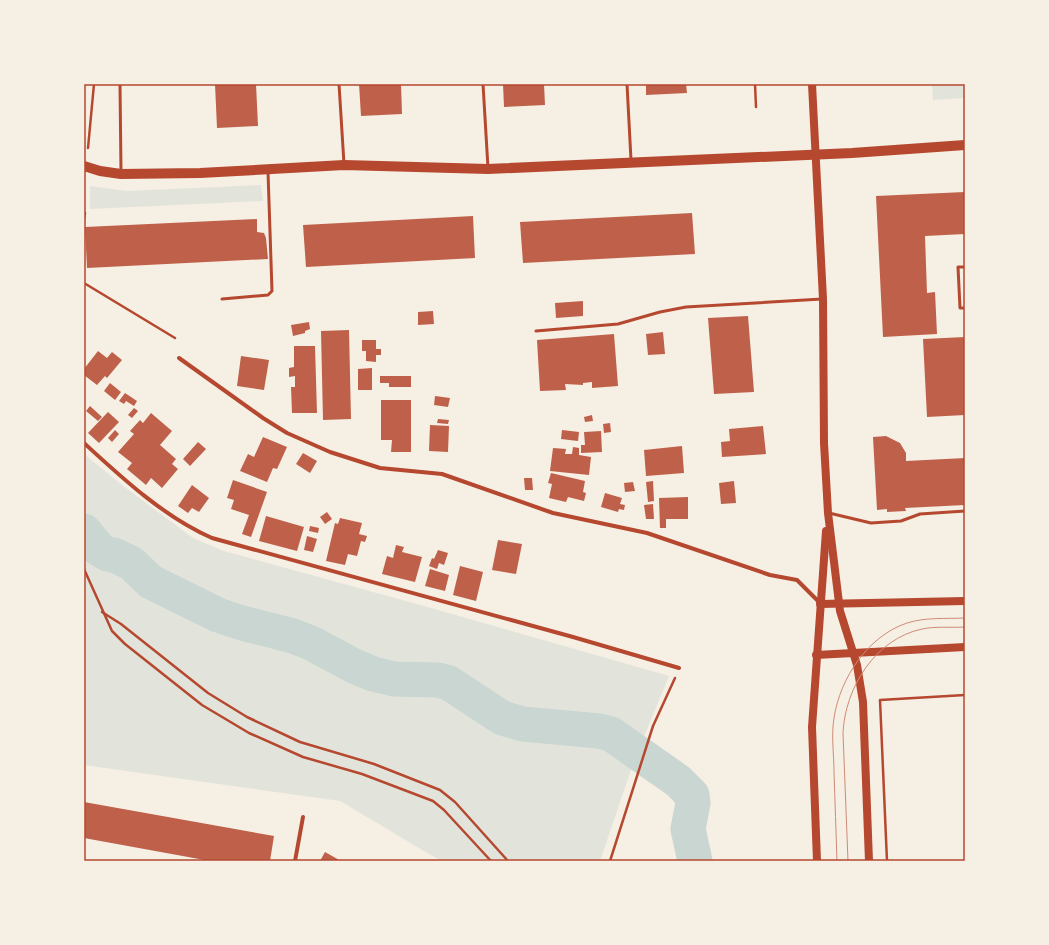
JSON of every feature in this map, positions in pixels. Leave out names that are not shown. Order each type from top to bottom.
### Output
[{"type":"main road","points":[[812,84],[823,299],[824,443],[828,513],[839,603],[857,665],[863,702],[869,861]]},
{"type":"main road","points":[[84,166],[100,171],[121,174],[268,170],[344,165],[488,169],[631,164],[965,146]]},
{"type":"main road","points":[[817,861],[812,727],[816,655],[828,513]]},
{"type":"main road","points":[[820,604],[965,601]]},
{"type":"main road","points":[[816,655],[965,647]]},
{"type":"street","points":[[179,358],[263,418],[287,433],[330,452],[380,468],[442,474],[541,510],[647,533],[770,575],[797,580],[820,604]]},
{"type":"street","points":[[84,443],[168,513],[195,530],[212,538],[573,637],[679,668]]},
{"type":"street","points":[[295,861],[303,817]]},
{"type":"lane","points":[[120,84],[121,174]]},
{"type":"lane","points":[[339,84],[344,165]]},
{"type":"lane","points":[[483,84],[488,169]]},
{"type":"lane","points":[[627,84],[631,164]]},
{"type":"lane","points":[[222,299],[265,296],[271,294],[270,203],[268,170]]},
{"type":"lane","points":[[965,267],[958,267],[960,308],[965,308]]},
{"type":"lane","points":[[536,331],[603,326],[686,307],[823,299]]},
{"type":"lane","points":[[828,513],[871,523],[901,521],[920,514],[965,512]]},
{"type":"path","points":[[88,148],[94,84]]},
{"type":"path","points":[[755,84],[756,107]]},
{"type":"path","points":[[84,219],[85,213]]},
{"type":"path","points":[[84,283],[175,338]]},
{"type":"path","points":[[84,569],[112,631],[117,637],[179,688],[216,714],[261,739],[303,757],[362,774],[433,801],[444,810],[490,861]]},
{"type":"path","points":[[102,611],[121,624],[208,693],[247,717],[300,742],[374,764],[440,790],[455,802],[508,861]]},
{"type":"path","points":[[610,861],[653,726],[674,680]]},
{"type":"path","points":[[887,861],[880,700],[965,695]]},
{"type":"shaded area","points":[[932,84],[965,84],[965,98],[933,100]]},
{"type":"shaded area","points":[[261,185],[263,201],[90,209],[90,186],[127,191]]},
{"type":"shaded area","points":[[84,454],[122,485],[193,538],[224,551],[669,676],[634,761],[600,861],[441,861],[340,801],[84,765]]},
{"type":"building","points":[[215,84],[256,84],[258,126],[217,128]]},
{"type":"building","points":[[359,84],[401,84],[402,114],[361,116]]},
{"type":"building","points":[[503,84],[544,84],[545,105],[504,107]]},
{"type":"building","points":[[646,84],[686,84],[687,93],[646,95]]},
{"type":"building","points":[[965,192],[965,234],[925,236],[927,293],[935,292],[937,334],[883,337],[876,196]]},
{"type":"building","points":[[692,213],[695,254],[523,263],[520,222]]},
{"type":"building","points":[[473,216],[475,258],[306,267],[303,225]]},
{"type":"building","points":[[257,219],[257,232],[264,233],[266,238],[268,259],[87,268],[85,227]]},
{"type":"building","points":[[583,301],[583,316],[556,318],[555,303]]},
{"type":"building","points":[[433,311],[434,324],[418,325],[418,312]]},
{"type":"building","points":[[748,316],[754,392],[714,394],[708,318]]},
{"type":"building","points":[[309,322],[310,329],[305,331],[305,333],[293,336],[291,325]]},
{"type":"building","points":[[349,330],[351,419],[323,420],[321,331]]},
{"type":"building","points":[[663,332],[665,354],[648,355],[646,334]]},
{"type":"building","points":[[614,334],[618,386],[592,388],[592,382],[583,383],[583,385],[565,384],[566,390],[540,391],[537,340]]},
{"type":"building","points":[[965,337],[965,415],[927,417],[923,339]]},
{"type":"building","points":[[362,340],[376,340],[376,349],[381,349],[381,355],[376,355],[376,362],[366,361],[366,351],[362,351]]},
{"type":"building","points":[[294,346],[315,346],[317,413],[292,413],[291,387],[295,387],[295,376],[289,377],[289,368],[294,367]]},
{"type":"building","points":[[98,351],[107,358],[112,352],[122,360],[107,378],[105,376],[97,385],[84,375],[84,369]]},
{"type":"building","points":[[241,356],[269,360],[264,390],[237,386]]},
{"type":"building","points":[[372,368],[372,390],[358,390],[358,369]]},
{"type":"building","points":[[380,376],[411,376],[411,387],[389,387],[389,383],[380,383]]},
{"type":"building","points":[[110,383],[121,392],[115,400],[104,391]]},
{"type":"building","points":[[125,393],[137,401],[134,406],[126,401],[124,404],[119,401]]},
{"type":"building","points":[[435,396],[450,398],[448,407],[434,405]]},
{"type":"building","points":[[381,400],[411,400],[411,452],[391,452],[392,440],[381,440]]},
{"type":"building","points":[[90,406],[102,417],[98,421],[86,411]]},
{"type":"building","points":[[134,408],[138,411],[132,418],[128,415]]},
{"type":"building","points":[[108,412],[119,422],[99,443],[88,433]]},
{"type":"building","points":[[151,413],[172,431],[160,445],[176,459],[172,464],[178,469],[162,488],[151,478],[146,485],[127,469],[132,463],[118,452],[134,434],[130,431],[140,420],[143,423]]},
{"type":"building","points":[[592,415],[593,421],[585,422],[584,417]]},
{"type":"building","points":[[438,419],[449,420],[448,424],[437,423]]},
{"type":"building","points":[[610,423],[611,432],[604,433],[603,424]]},
{"type":"building","points":[[430,425],[449,426],[448,452],[429,451]]},
{"type":"building","points":[[763,426],[766,454],[722,457],[721,442],[730,441],[729,429]]},
{"type":"building","points":[[115,430],[119,434],[112,442],[108,438]]},
{"type":"building","points":[[562,430],[579,432],[578,441],[561,439]]},
{"type":"building","points":[[601,431],[602,452],[581,453],[581,445],[585,445],[584,432]]},
{"type":"building","points":[[886,436],[900,443],[906,453],[906,461],[965,458],[965,505],[905,508],[906,511],[887,512],[887,509],[877,510],[873,437]]},
{"type":"building","points":[[263,437],[287,447],[277,469],[273,468],[267,482],[240,471],[248,454],[254,457]]},
{"type":"building","points":[[198,442],[206,449],[190,466],[183,459]]},
{"type":"building","points":[[682,446],[684,473],[646,476],[644,450]]},
{"type":"building","points":[[573,447],[579,448],[579,455],[591,457],[589,475],[550,471],[553,448],[566,449],[565,454],[572,454]]},
{"type":"building","points":[[303,453],[317,461],[310,473],[296,464]]},
{"type":"building","points":[[551,473],[585,481],[583,492],[586,493],[584,501],[568,497],[566,502],[549,498],[552,484],[548,483]]},
{"type":"building","points":[[524,478],[532,478],[533,490],[525,490]]},
{"type":"building","points":[[233,480],[267,492],[251,537],[242,534],[249,515],[231,509],[234,500],[227,498]]},
{"type":"building","points":[[653,481],[654,501],[648,502],[646,482]]},
{"type":"building","points":[[734,481],[736,503],[721,504],[719,483]]},
{"type":"building","points":[[633,482],[635,491],[625,492],[624,483]]},
{"type":"building","points":[[192,485],[209,498],[199,512],[192,508],[188,513],[178,506]]},
{"type":"building","points":[[605,493],[622,498],[620,504],[625,505],[624,510],[619,509],[618,512],[601,507]]},
{"type":"building","points":[[688,497],[688,519],[666,519],[666,528],[660,528],[659,498]]},
{"type":"building","points":[[653,504],[654,519],[646,519],[644,505]]},
{"type":"building","points":[[327,512],[332,519],[325,524],[320,517]]},
{"type":"building","points":[[266,516],[304,527],[297,551],[259,541]]},
{"type":"building","points":[[340,518],[362,523],[359,534],[367,536],[365,542],[361,541],[357,556],[348,554],[345,565],[326,561],[335,523],[338,524]]},
{"type":"building","points":[[310,526],[319,528],[318,533],[309,531]]},
{"type":"building","points":[[307,536],[317,539],[313,552],[304,550]]},
{"type":"building","points":[[498,540],[522,544],[516,574],[492,570]]},
{"type":"building","points":[[396,545],[404,547],[402,552],[422,557],[415,582],[382,574],[387,556],[393,558]]},
{"type":"building","points":[[438,550],[448,553],[444,565],[439,563],[437,569],[429,566],[432,558],[434,559]]},
{"type":"building","points":[[460,566],[483,572],[476,601],[453,595]]},
{"type":"building","points":[[430,569],[449,575],[445,591],[425,586]]},
{"type":"building","points":[[84,802],[274,836],[270,861],[210,861],[84,838]]},
{"type":"building","points":[[325,852],[341,861],[320,861]]},
{"type":"waterway","points":[[84,531],[99,549],[107,554],[114,555],[131,563],[151,582],[218,615],[242,623],[293,636],[311,643],[354,666],[373,674],[394,679],[438,680],[449,683],[502,718],[523,724],[599,731],[611,734],[678,781],[692,795],[693,803],[688,829],[695,861]]},
{"type":"tram line","points":[[837,861],[833,725],[837,703],[849,674],[868,648],[893,629],[914,621],[965,618]]},
{"type":"tram line","points":[[848,861],[843,733],[845,716],[856,683],[877,654],[890,643],[905,634],[927,628],[965,627]]}]
